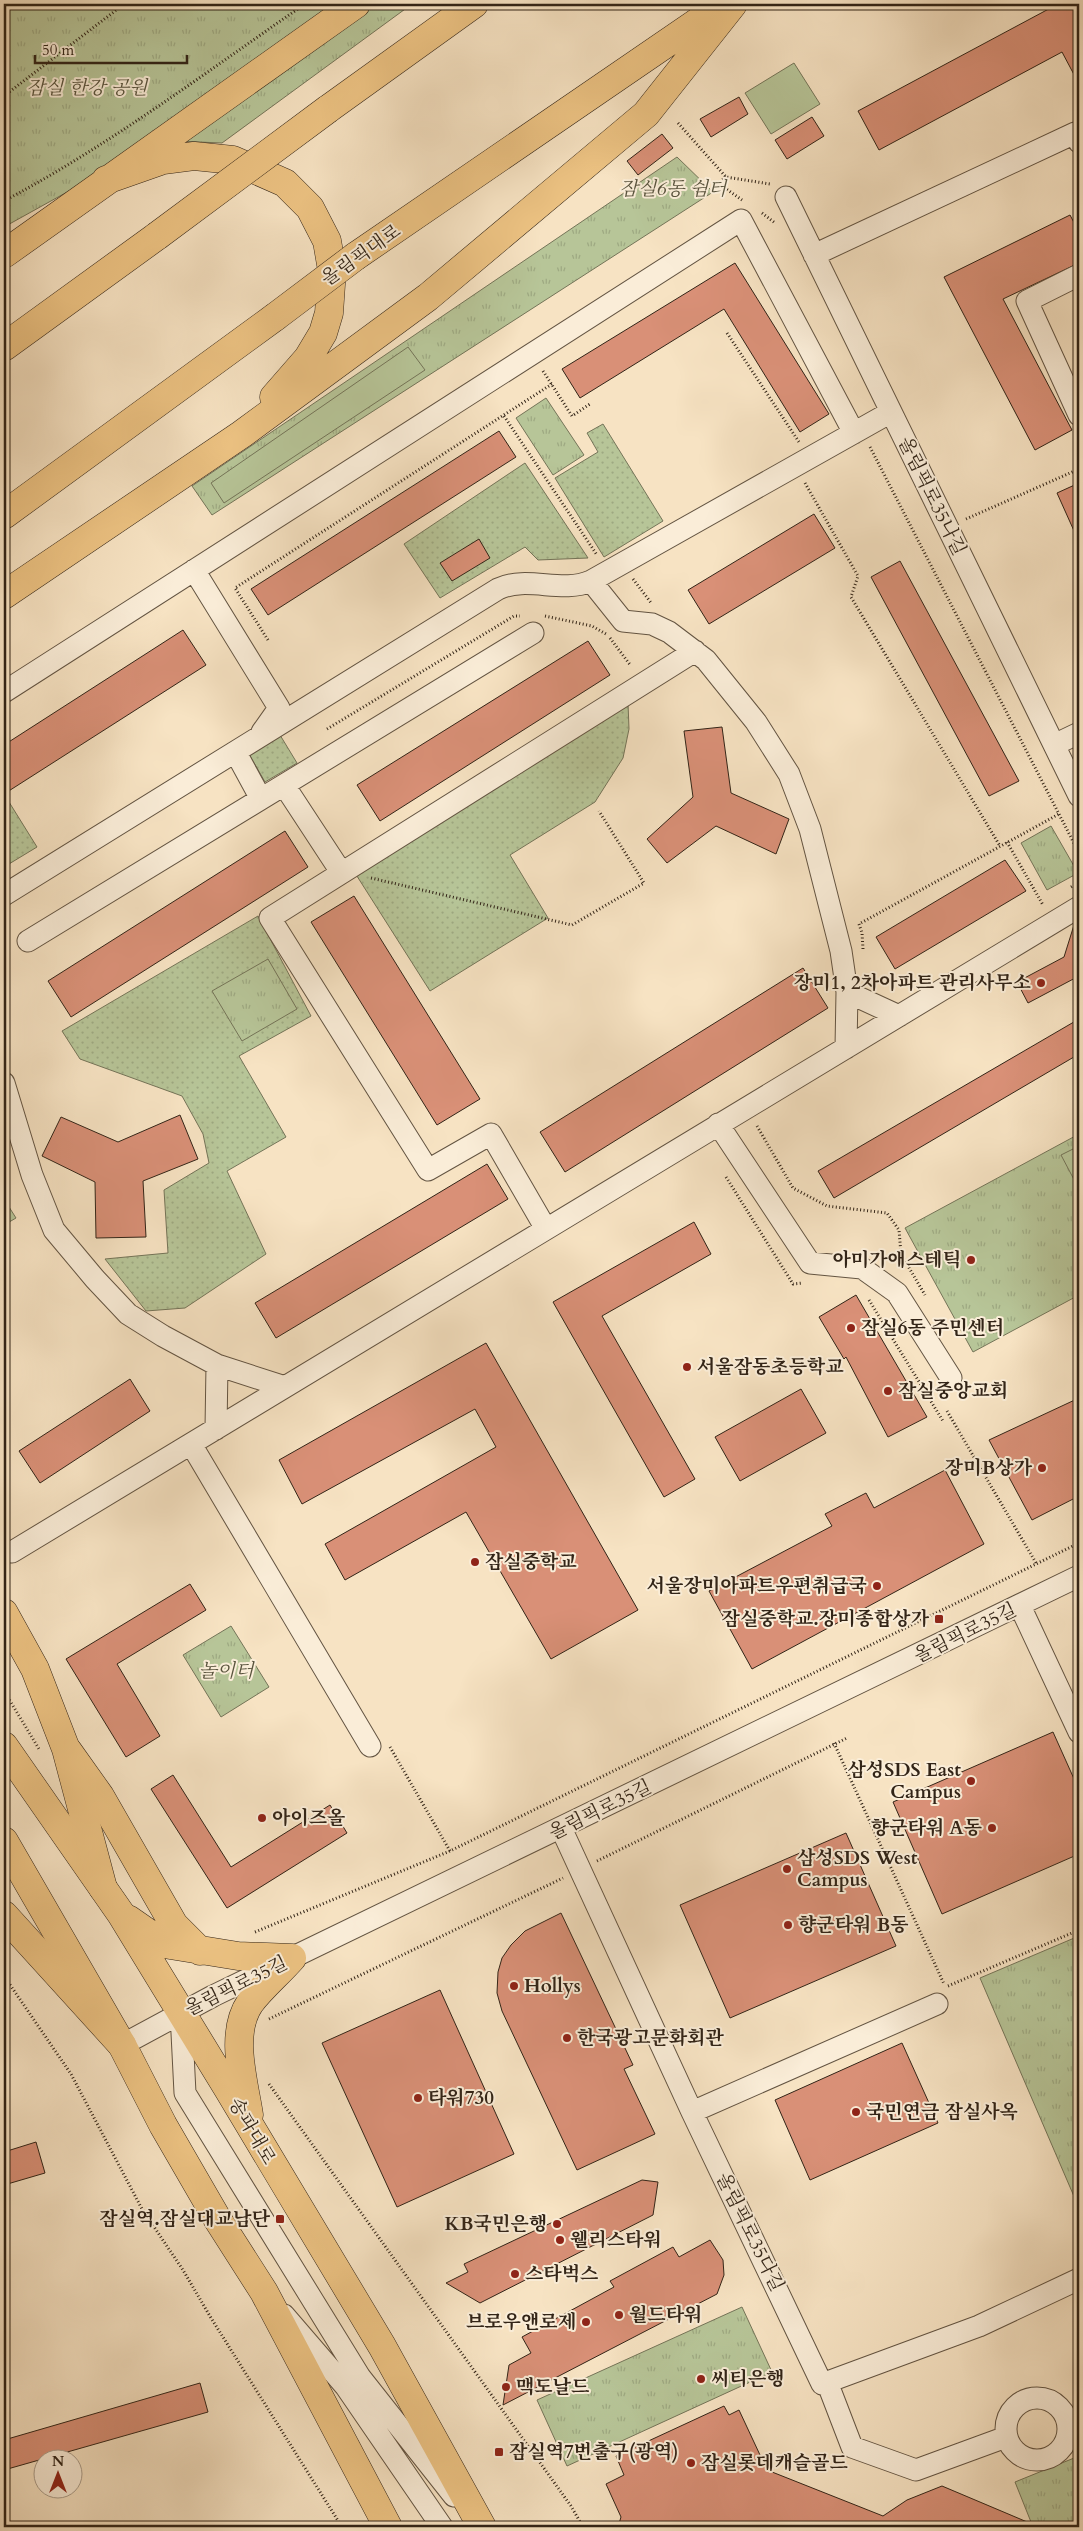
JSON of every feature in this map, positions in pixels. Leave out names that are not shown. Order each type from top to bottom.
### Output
[{"type":"main road","points":[[4,254],[356,4]]},
{"type":"main road","points":[[4,347],[474,4]]},
{"type":"main road","name":"올림픽대로","points":[[4,515],[356,256],[725,4]]},
{"type":"main road","points":[[4,595],[242,434],[428,297],[646,114],[733,4]]},
{"type":"main road","points":[[106,180],[163,160],[194,156],[233,160],[285,183],[310,208],[327,241],[332,270],[330,313],[323,333],[308,358],[242,434]]},
{"type":"main road","points":[[4,1613],[35,1669],[53,1750],[103,1888]]},
{"type":"main road","name":"송파대로","points":[[4,1746],[120,1914],[382,2346],[481,2527]]},
{"type":"main road","points":[[53,1750],[100,1796],[174,1925],[200,1951]]},
{"type":"main road","points":[[4,1841],[122,2045],[163,2125],[213,2212],[264,2292],[388,2527]]},
{"type":"main road","points":[[120,1914],[164,1944],[238,1956],[292,1958]]},
{"type":"main road","points":[[4,1915],[122,2045]]},
{"type":"main road","points":[[250,2129],[239,2048],[240,2026],[250,2003],[292,1958]]},
{"type":"street","points":[[814,255],[1075,133],[1079,142]]},
{"type":"street","name":"올림픽로35나길","points":[[782,191],[1079,796]]},
{"type":"street","points":[[4,692],[742,220],[861,438]]},
{"type":"street","points":[[1079,275],[1026,301],[1079,415]]},
{"type":"street","points":[[4,895],[505,586],[529,583],[580,586],[861,438],[891,412]]},
{"type":"street","points":[[194,570],[279,708],[256,741]]},
{"type":"street","points":[[591,581],[623,621],[652,624],[669,632],[696,651],[717,672],[756,722],[789,774],[810,829],[841,951],[847,992],[846,1048]]},
{"type":"street","points":[[28,941],[532,633]]},
{"type":"street","points":[[546,1229],[490,1134],[428,1170],[270,918],[340,872],[696,651]]},
{"type":"street","points":[[1054,745],[1079,733]]},
{"type":"street","points":[[236,753],[261,799]]},
{"type":"street","points":[[284,785],[340,872]]},
{"type":"street","points":[[12,1552],[1079,907]]},
{"type":"street","points":[[847,992],[899,1016]]},
{"type":"street","points":[[4,1083],[32,1175],[54,1230],[128,1314],[163,1336],[217,1365],[285,1387]]},
{"type":"street","points":[[718,1124],[810,1263],[862,1268],[897,1293],[951,1378]]},
{"type":"street","points":[[216,1429],[217,1365]]},
{"type":"street","points":[[191,1444],[370,1746]]},
{"type":"street","name":"올림픽로35길","points":[[122,2045],[292,1958],[1079,1576]]},
{"type":"street","points":[[1020,1606],[1079,1732]]},
{"type":"street","name":"올림픽로35다길","points":[[561,1828],[576,1872],[822,2384],[827,2382]]},
{"type":"street","points":[[692,2112],[937,2004]]},
{"type":"street","points":[[181,2014],[185,2093],[193,2108],[360,2377],[481,2527]]},
{"type":"street","points":[[1006,2436],[916,2470],[852,2447],[827,2382],[979,2326],[1079,2279]]},
{"type":"street","points":[[264,2292],[346,2387],[442,2527]]},
{"type":"street","points":[[1030,2398],[1040,2398],[1054,2404],[1074,2422],[1058,2453],[1049,2458],[1033,2460],[1018,2454],[1006,2436],[1005,2426],[1010,2412],[1021,2402],[1030,2398]]},
{"type":"path","points":[[4,96],[124,4]]},
{"type":"path","points":[[4,200],[64,167],[124,129],[304,4]]},
{"type":"path","points":[[678,123],[726,177],[782,191]]},
{"type":"path","points":[[726,177],[718,183],[748,204]]},
{"type":"path","points":[[756,209],[778,225]]},
{"type":"path","points":[[727,333],[801,445]]},
{"type":"path","points":[[542,369],[572,416],[590,404]]},
{"type":"path","points":[[268,640],[235,588],[552,384]]},
{"type":"path","points":[[504,416],[602,562]]},
{"type":"path","points":[[861,438],[1079,853]]},
{"type":"path","points":[[959,522],[1079,469]]},
{"type":"path","points":[[804,483],[858,576],[851,597],[1000,846]]},
{"type":"path","points":[[608,635],[631,666]]},
{"type":"path","points":[[366,877],[572,925],[644,883],[599,811]]},
{"type":"path","points":[[859,924],[1059,814]]},
{"type":"path","points":[[1007,842],[1043,905]]},
{"type":"path","points":[[755,1123],[792,1188],[827,1206],[887,1213],[899,1230],[901,1254]]},
{"type":"path","points":[[725,1176],[793,1284]]},
{"type":"path","points":[[866,1294],[943,1421]]},
{"type":"path","points":[[947,1411],[1036,1564]]},
{"type":"path","points":[[253,1933],[450,1851],[1009,1579],[1079,1543]]},
{"type":"path","points":[[4,1691],[53,1750]]},
{"type":"path","points":[[268,2020],[576,1872],[847,1738]]},
{"type":"path","points":[[834,1743],[945,1987],[1079,1930]]},
{"type":"path","points":[[4,1976],[71,2074],[142,2209],[184,2270],[211,2318],[342,2527]]},
{"type":"path","points":[[266,2080],[566,2498],[583,2527]]},
{"type":"green space","name":"잠실 한강 공원","points":[[4,4],[412,4],[222,143],[175,141],[105,171],[4,227]]},
{"type":"green space","points":[[794,63],[820,104],[771,134],[745,93]]},
{"type":"green space","name":"잠실6동 쉼터","points":[[677,157],[713,192],[212,515],[192,486]]},
{"type":"green space","points":[[408,347],[425,370],[224,503],[211,483]]},
{"type":"green space","points":[[546,398],[584,455],[553,475],[516,418]]},
{"type":"green space","points":[[603,424],[663,521],[604,557],[555,478],[598,452],[587,433]]},
{"type":"green space","points":[[525,463],[588,558],[538,560],[525,547],[440,598],[404,544]]},
{"type":"green space","points":[[628,703],[629,729],[623,758],[595,802],[510,855],[548,918],[430,991],[355,873]]},
{"type":"green space","points":[[280,735],[297,763],[265,782],[249,754]]},
{"type":"green space","points":[[9,802],[37,847],[4,867],[4,806]]},
{"type":"green space","points":[[1051,826],[1078,873],[1047,890],[1021,843]]},
{"type":"green space","points":[[258,916],[311,1016],[239,1056],[286,1137],[227,1171],[266,1254],[185,1308],[146,1311],[105,1259],[168,1253],[164,1190],[209,1163],[203,1134],[182,1096],[80,1059],[62,1031]]},
{"type":"green space","points":[[268,959],[297,1009],[242,1041],[212,991]]},
{"type":"green space","points":[[1079,1134],[1079,1295],[973,1352],[905,1228]]},
{"type":"green space","points":[[1079,1146],[1079,1189],[1061,1155]]},
{"type":"green space","points":[[4,1199],[16,1218],[4,1225]]},
{"type":"green space","name":"놀이터","points":[[231,1626],[269,1687],[221,1717],[183,1655]]},
{"type":"green space","points":[[1079,1936],[1079,2208],[980,1978]]},
{"type":"green space","points":[[742,2307],[772,2372],[567,2466],[537,2400]]},
{"type":"green space","points":[[1079,2456],[1079,2527],[1033,2527],[1015,2482]]},
{"type":"building","points":[[1058,4],[1079,4],[1079,84],[1062,52],[879,150],[858,111]]},
{"type":"building","points":[[739,97],[748,114],[711,137],[700,119]]},
{"type":"building","points":[[812,117],[824,136],[787,159],[775,140]]},
{"type":"building","points":[[662,134],[673,148],[638,175],[627,161]]},
{"type":"building","points":[[1070,215],[1079,232],[1079,263],[1003,299],[1072,430],[1035,450],[944,277]]},
{"type":"building","points":[[735,263],[829,414],[800,432],[724,309],[580,398],[562,369]]},
{"type":"building","points":[[499,431],[516,457],[268,615],[251,589]]},
{"type":"building","points":[[1079,483],[1079,542],[1057,493]]},
{"type":"building","points":[[814,514],[835,548],[709,624],[688,590]]},
{"type":"building","points":[[479,539],[490,558],[452,581],[440,563]]},
{"type":"building","points":[[900,561],[1019,781],[989,796],[871,577]]},
{"type":"building","points":[[183,630],[206,665],[4,794],[4,745]]},
{"type":"building","points":[[588,641],[610,675],[380,821],[357,785]]},
{"type":"building","points":[[722,727],[731,793],[789,819],[776,854],[716,826],[667,863],[647,839],[693,797],[684,731]]},
{"type":"building","points":[[285,831],[308,867],[71,1017],[48,981]]},
{"type":"building","points":[[1005,860],[1026,891],[895,969],[876,937]]},
{"type":"building","points":[[354,896],[480,1099],[437,1125],[311,922]]},
{"type":"building","points":[[1079,921],[1079,976],[1028,1003],[1017,982],[1064,957],[1074,925]]},
{"type":"building","points":[[803,968],[828,1008],[565,1172],[540,1132]]},
{"type":"building","points":[[1079,1019],[1079,1054],[834,1198],[818,1171]]},
{"type":"building","points":[[180,1115],[198,1159],[143,1181],[146,1237],[96,1238],[95,1182],[42,1156],[61,1117],[118,1142]]},
{"type":"building","points":[[487,1164],[508,1199],[276,1338],[255,1303]]},
{"type":"building","points":[[694,1222],[711,1254],[602,1316],[695,1479],[664,1497],[553,1302]]},
{"type":"building","points":[[856,1295],[927,1417],[888,1437],[846,1357],[844,1359],[819,1317]]},
{"type":"building","points":[[486,1343],[638,1610],[551,1659],[466,1512],[345,1580],[325,1544],[496,1447],[475,1409],[302,1504],[279,1460]]},
{"type":"building","points":[[130,1379],[150,1411],[40,1483],[19,1451]]},
{"type":"building","points":[[801,1389],[826,1433],[740,1481],[715,1437]]},
{"type":"building","name":"장미B상가","points":[[1079,1398],[1079,1496],[1032,1520],[989,1440]]},
{"type":"building","points":[[945,1470],[984,1544],[752,1669],[709,1591],[832,1526],[825,1514],[866,1493],[874,1508]]},
{"type":"building","points":[[190,1584],[206,1610],[117,1664],[160,1736],[126,1757],[66,1659]]},
{"type":"building","name":"향군타워 A동","points":[[1053,1732],[1079,1790],[1079,1854],[942,1914],[893,1802]]},
{"type":"building","points":[[173,1775],[231,1867],[330,1805],[347,1833],[227,1908],[151,1789]]},
{"type":"building","name":"향군타워 B동","points":[[846,1833],[896,1946],[730,2018],[680,1905]]},
{"type":"building","name":"한국광고문화회관","points":[[561,1913],[633,2065],[624,2069],[655,2134],[577,2170],[502,2011],[497,1993],[498,1972],[502,1958],[511,1945],[525,1931]]},
{"type":"building","name":"타워730","points":[[440,1990],[514,2154],[397,2207],[322,2043]]},
{"type":"building","name":"국민연금 잠실사옥","points":[[902,2043],[938,2123],[810,2180],[775,2100]]},
{"type":"building","points":[[36,2142],[45,2173],[4,2185],[4,2152]]},
{"type":"building","name":"웰리스타워","points":[[642,2180],[658,2182],[653,2215],[480,2303],[446,2283],[468,2272],[464,2264]]},
{"type":"building","name":"월드타워","points":[[710,2240],[723,2260],[724,2275],[717,2294],[503,2405],[509,2365],[531,2353],[522,2337],[614,2287],[610,2281],[673,2247],[679,2257]]},
{"type":"building","points":[[200,2383],[208,2412],[81,2448],[32,2448],[32,2462],[4,2470],[4,2440]]},
{"type":"building","name":"잠실롯데캐슬골드","points":[[724,2406],[729,2415],[739,2410],[767,2470],[883,2516],[907,2500],[942,2486],[1039,2527],[618,2527],[621,2517],[606,2484],[624,2475],[616,2456]]},
{"type":"place","name":"장미1, 2차아파트 관리사무소","points":[[1041,983]]},
{"type":"place","name":"아미가애스테틱","points":[[971,1260]]},
{"type":"place","name":"잠실6동 주민센터","points":[[851,1328]]},
{"type":"place","name":"서울잠동초등학교","points":[[687,1367]]},
{"type":"place","name":"잠실중앙교회","points":[[888,1391]]},
{"type":"place","name":"장미B상가","points":[[1042,1468]]},
{"type":"place","name":"잠실중학교","points":[[475,1562]]},
{"type":"place","name":"서울장미아파트우편취급국","points":[[877,1586]]},
{"type":"place","name":"잠실중학교.장미종합상가","points":[[939,1619]]},
{"type":"place","name":"삼성SDS East Campus","points":[[971,1781]]},
{"type":"place","name":"아이즈올","points":[[262,1818]]},
{"type":"place","name":"향군타워 A동","points":[[992,1828]]},
{"type":"place","name":"삼성SDS West Campus","points":[[787,1869]]},
{"type":"place","name":"향군타워 B동","points":[[788,1925]]},
{"type":"place","name":"Hollys","points":[[514,1986]]},
{"type":"place","name":"한국광고문화회관","points":[[567,2038]]},
{"type":"place","name":"타워730","points":[[418,2098]]},
{"type":"place","name":"국민연금 잠실사옥","points":[[856,2112]]},
{"type":"place","name":"잠실역.잠실대교남단","points":[[280,2219]]},
{"type":"place","name":"KB국민은행","points":[[557,2224]]},
{"type":"place","name":"웰리스타워","points":[[560,2240]]},
{"type":"place","name":"스타벅스","points":[[515,2274]]},
{"type":"place","name":"월드타워","points":[[619,2315]]},
{"type":"place","name":"브로우앤로제","points":[[586,2322]]},
{"type":"place","name":"씨티은행","points":[[701,2379]]},
{"type":"place","name":"맥도날드","points":[[506,2387]]},
{"type":"place","name":"잠실역7번출구(광역)","points":[[499,2452]]},
{"type":"place","name":"잠실롯데캐슬골드","points":[[691,2463]]}]
